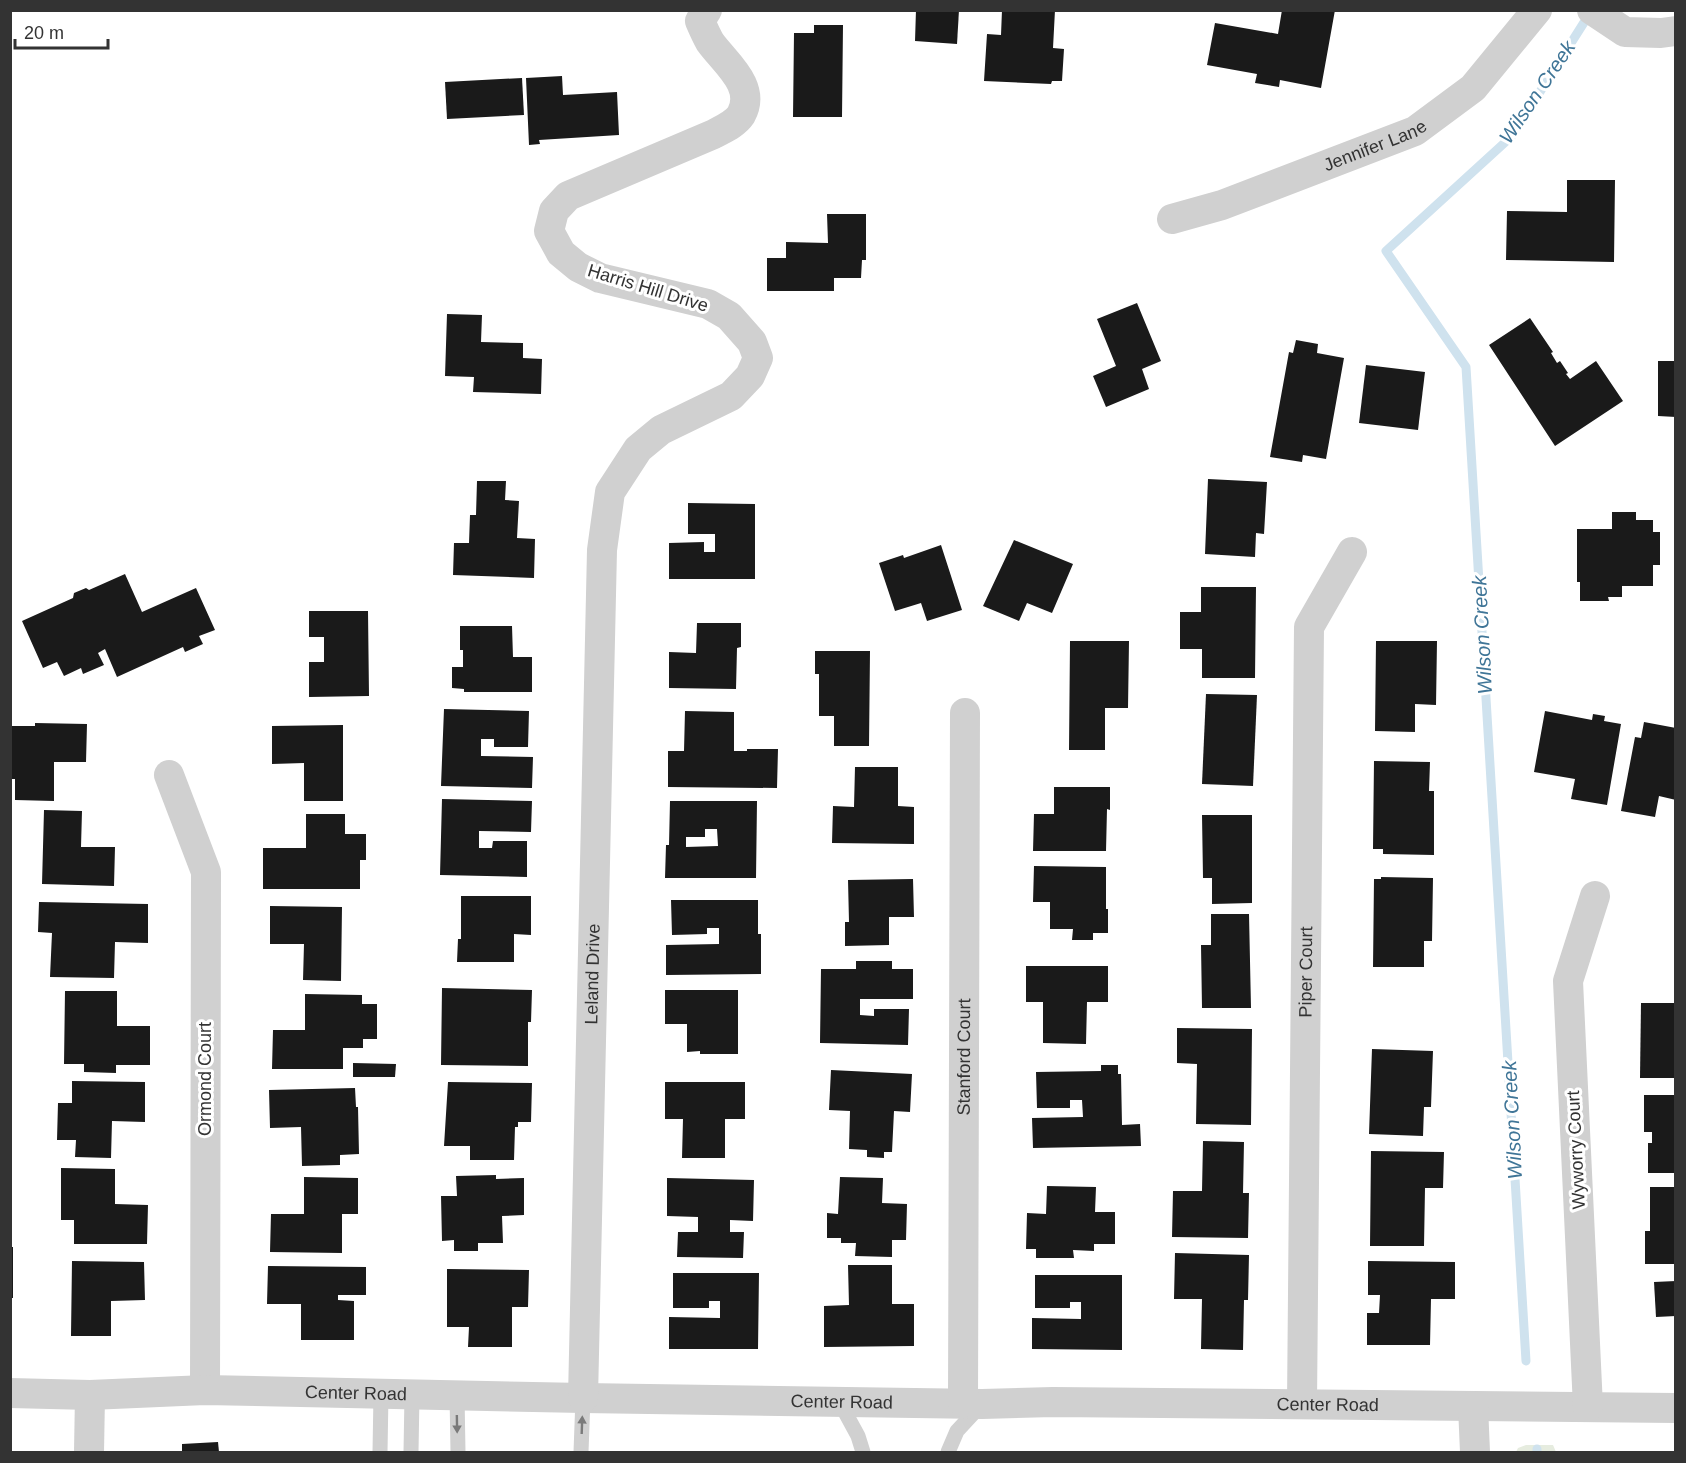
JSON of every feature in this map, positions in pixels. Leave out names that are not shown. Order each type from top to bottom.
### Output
[{"type":"street","name":"Harris Hill Drive","points":[[602,550],[610,492],[638,449],[661,430],[732,396],[750,376],[758,358],[752,342],[729,316],[708,304],[600,278],[578,267],[561,253],[549,231],[554,211],[568,196],[714,134],[732,124],[740,116],[745,100],[742,85],[704,32],[700,21],[707,10]]},
{"type":"street","name":"Jennifer Lane","points":[[1172,219],[1222,205],[1415,131],[1473,88],[1537,10]]},
{"type":"street","points":[[1592,10],[1625,32],[1676,31]]},
{"type":"street","name":"Leland Drive","points":[[583,1398],[602,550]]},
{"type":"street","name":"Piper Court","points":[[1302,1404],[1309,627],[1352,552]]},
{"type":"street","name":"Stanford Court","points":[[965,713],[973,1403]]},
{"type":"street","name":"Ormond Court","points":[[169,775],[206,872],[205,1390]]},
{"type":"street","name":"Wyworry Court","points":[[1588,1407],[1568,981],[1595,896]]},
{"type":"street","name":"Center Road","points":[[10,1393],[90,1395],[205,1390],[973,1403],[1676,1408]]},
{"type":"street","points":[[89,1452],[90,1395]]},
{"type":"street","points":[[1473,1406],[1475,1452]]},
{"type":"lane","points":[[380,1452],[381,1394]]},
{"type":"lane","points":[[411,1452],[412,1395]]},
{"type":"lane","points":[[457,1395],[458,1452]]},
{"type":"lane","points":[[581,1452],[583,1398]]},
{"type":"lane","points":[[839,1401],[858,1436],[863,1452]]},
{"type":"lane","points":[[948,1452],[973,1403]]},
{"type":"shaded area","points":[[1526,1445],[1553,1445],[1556,1452],[1516,1452],[1518,1448]]},
{"type":"building","points":[[916,10],[959,10],[957,44],[915,41]]},
{"type":"building","points":[[1002,10],[1055,10],[1053,48],[1064,49],[1062,81],[1052,81],[1051,84],[984,81],[987,34],[1001,35]]},
{"type":"building","points":[[1282,10],[1335,10],[1321,88],[1280,80],[1279,87],[1255,83],[1257,74],[1207,65],[1215,23],[1278,34]]},
{"type":"building","points":[[814,25],[843,25],[842,117],[793,117],[794,33],[814,33]]},
{"type":"building","points":[[562,76],[563,95],[617,92],[619,135],[539,140],[540,144],[529,145],[526,78]]},
{"type":"building","points":[[522,78],[524,115],[447,119],[445,82]]},
{"type":"building","points":[[1567,180],[1615,180],[1614,262],[1506,260],[1507,211],[1567,212]]},
{"type":"building","points":[[827,214],[866,214],[866,260],[862,260],[861,278],[834,278],[834,291],[767,291],[767,258],[786,258],[786,242],[828,243]]},
{"type":"building","points":[[1137,303],[1161,361],[1142,369],[1149,389],[1106,407],[1093,376],[1116,366],[1097,319]]},
{"type":"building","points":[[447,314],[482,315],[481,342],[523,343],[523,358],[542,359],[541,394],[473,392],[474,377],[445,376]]},
{"type":"building","points":[[1530,318],[1553,352],[1551,353],[1557,363],[1560,361],[1570,379],[1596,361],[1623,401],[1555,446],[1489,345]]},
{"type":"building","points":[[1296,340],[1318,344],[1317,353],[1344,358],[1326,459],[1303,455],[1302,462],[1270,457],[1289,352],[1293,353]]},
{"type":"building","points":[[1658,361],[1676,361],[1676,417],[1658,416]]},
{"type":"building","points":[[1366,365],[1425,372],[1418,430],[1359,423]]},
{"type":"building","points":[[1208,479],[1267,482],[1264,534],[1256,533],[1255,557],[1205,554]]},
{"type":"building","points":[[477,481],[506,481],[505,500],[519,501],[517,538],[535,539],[534,578],[453,575],[454,543],[469,543],[470,515],[476,515]]},
{"type":"building","points":[[688,503],[755,504],[755,579],[669,579],[669,543],[704,542],[704,552],[715,552],[715,534],[688,534]]},
{"type":"building","points":[[1612,512],[1636,512],[1636,520],[1653,520],[1653,532],[1660,532],[1660,565],[1653,565],[1653,586],[1622,586],[1622,597],[1608,597],[1609,601],[1580,601],[1580,582],[1577,582],[1577,529],[1612,529]]},
{"type":"building","points":[[1014,540],[1073,564],[1052,613],[1027,603],[1019,621],[983,606]]},
{"type":"building","points":[[941,545],[962,610],[927,621],[921,603],[895,611],[879,563],[903,555],[904,558]]},
{"type":"building","points":[[125,574],[142,612],[196,588],[215,630],[199,636],[203,644],[185,652],[183,647],[117,677],[105,649],[98,653],[104,665],[83,674],[81,668],[64,676],[57,662],[43,668],[22,621],[73,598],[74,593],[86,588],[89,590]]},
{"type":"building","points":[[1201,587],[1256,587],[1255,678],[1202,678],[1202,649],[1180,649],[1180,612],[1201,612]]},
{"type":"building","points":[[309,611],[368,611],[369,696],[309,697],[309,662],[324,662],[324,637],[309,637]]},
{"type":"building","points":[[697,623],[741,623],[741,647],[737,648],[736,689],[669,688],[669,652],[696,653]]},
{"type":"building","points":[[460,626],[512,626],[513,657],[532,657],[532,692],[464,692],[464,689],[452,688],[452,667],[463,667]]},
{"type":"building","points":[[1070,641],[1129,641],[1128,708],[1105,708],[1105,750],[1069,750]]},
{"type":"building","points":[[1376,641],[1437,641],[1436,705],[1415,704],[1415,732],[1375,731]]},
{"type":"building","points":[[815,651],[870,651],[869,746],[834,746],[834,716],[819,716],[819,674],[815,674]]},
{"type":"building","points":[[1206,694],[1257,695],[1253,786],[1202,784]]},
{"type":"building","points":[[444,709],[529,711],[528,747],[494,747],[494,739],[481,739],[481,756],[533,757],[532,788],[441,786]]},
{"type":"building","points":[[685,711],[734,712],[734,751],[778,749],[777,788],[668,787],[668,751],[684,751]]},
{"type":"building","points":[[1545,711],[1592,720],[1593,714],[1605,716],[1604,721],[1621,724],[1607,805],[1571,799],[1575,779],[1534,772]]},
{"type":"building","points":[[1644,722],[1676,728],[1676,800],[1659,796],[1655,817],[1621,811],[1635,737],[1641,738]]},
{"type":"building","points":[[35,723],[87,724],[86,762],[54,762],[54,801],[15,800],[15,779],[10,779],[10,726],[35,726]]},
{"type":"building","points":[[343,725],[343,801],[304,801],[304,763],[272,764],[272,726]]},
{"type":"building","points":[[1374,761],[1430,762],[1429,791],[1434,791],[1434,855],[1383,854],[1383,849],[1373,849]]},
{"type":"building","points":[[855,767],[898,767],[898,806],[914,807],[914,844],[832,843],[833,806],[854,807]]},
{"type":"building","points":[[1054,787],[1110,787],[1106,851],[1033,851],[1034,814],[1054,814]]},
{"type":"building","points":[[442,799],[532,801],[531,832],[479,831],[479,848],[492,848],[493,841],[527,841],[527,877],[440,875]]},
{"type":"building","points":[[670,801],[757,801],[756,878],[665,878],[666,845],[669,845]],"holes":[[[705,829],[717,829],[718,846],[686,847],[686,837],[705,837]]]},
{"type":"building","points":[[44,810],[82,811],[81,847],[115,847],[114,886],[42,884]]},
{"type":"building","points":[[306,814],[345,814],[345,834],[366,834],[366,860],[360,860],[360,889],[263,889],[263,848],[306,848]]},
{"type":"building","points":[[1202,815],[1252,815],[1252,903],[1212,904],[1212,878],[1203,878]]},
{"type":"building","points":[[1034,866],[1106,867],[1108,933],[1093,933],[1093,940],[1072,940],[1073,929],[1050,929],[1050,902],[1033,902]]},
{"type":"building","points":[[1381,877],[1433,878],[1432,941],[1424,941],[1424,967],[1373,967],[1374,879],[1381,879]]},
{"type":"building","points":[[913,879],[914,917],[889,917],[889,945],[845,946],[845,922],[849,922],[848,880]]},
{"type":"building","points":[[461,896],[531,896],[531,935],[514,934],[514,962],[457,962],[458,939],[461,939]]},
{"type":"building","points":[[671,900],[758,900],[761,974],[666,975],[666,945],[719,944],[719,928],[707,928],[707,934],[672,935]]},
{"type":"building","points":[[39,902],[148,904],[148,943],[115,942],[114,978],[50,977],[52,933],[38,932]]},
{"type":"building","points":[[270,906],[342,907],[341,981],[303,980],[304,944],[270,944]]},
{"type":"building","points":[[1211,914],[1249,914],[1251,1008],[1202,1008],[1201,945],[1211,945]]},
{"type":"building","points":[[856,961],[892,961],[892,969],[913,969],[913,999],[860,999],[860,1015],[874,1016],[874,1009],[909,1009],[908,1045],[820,1043],[821,969],[856,969]]},
{"type":"building","points":[[1026,966],[1108,966],[1108,1002],[1087,1002],[1086,1044],[1043,1043],[1043,1002],[1026,1002]]},
{"type":"building","points":[[442,988],[532,990],[531,1022],[528,1022],[528,1066],[441,1065]]},
{"type":"building","points":[[665,990],[738,990],[738,1054],[687,1052],[687,1024],[665,1024]]},
{"type":"building","points":[[65,991],[117,991],[117,1026],[150,1026],[150,1065],[116,1065],[116,1073],[84,1072],[84,1064],[64,1064]]},
{"type":"building","points":[[305,994],[362,995],[362,1004],[377,1004],[377,1039],[363,1039],[363,1048],[343,1048],[343,1069],[272,1069],[273,1030],[305,1030]]},
{"type":"building","points":[[1641,1003],[1676,1003],[1676,1078],[1640,1078]]},
{"type":"building","points":[[1177,1028],[1252,1029],[1251,1125],[1196,1124],[1197,1064],[1177,1063]]},
{"type":"building","points":[[1372,1049],[1433,1051],[1431,1107],[1424,1107],[1423,1136],[1369,1134]]},
{"type":"building","points":[[353,1063],[396,1064],[395,1077],[353,1077]]},
{"type":"building","points":[[1101,1065],[1118,1065],[1118,1074],[1121,1074],[1122,1125],[1140,1124],[1141,1146],[1033,1148],[1032,1118],[1083,1117],[1082,1100],[1070,1100],[1070,1108],[1037,1108],[1036,1072],[1101,1071]]},
{"type":"building","points":[[831,1070],[912,1074],[910,1112],[894,1111],[892,1152],[884,1152],[884,1158],[867,1157],[867,1150],[849,1149],[850,1111],[829,1110]]},
{"type":"building","points":[[72,1081],[145,1082],[145,1122],[112,1121],[111,1158],[75,1157],[76,1140],[57,1140],[58,1103],[72,1103]]},
{"type":"building","points":[[448,1082],[532,1083],[531,1122],[518,1122],[518,1127],[515,1127],[514,1160],[470,1160],[470,1146],[444,1146]]},
{"type":"building","points":[[665,1082],[745,1082],[745,1119],[725,1119],[725,1158],[682,1158],[683,1119],[665,1119]]},
{"type":"building","points":[[355,1088],[356,1107],[358,1107],[359,1154],[340,1155],[340,1165],[302,1166],[301,1127],[270,1128],[269,1090]]},
{"type":"building","points":[[1644,1095],[1676,1095],[1676,1173],[1648,1173],[1648,1143],[1652,1143],[1652,1132],[1644,1132]]},
{"type":"building","points":[[1203,1141],[1244,1142],[1243,1193],[1249,1193],[1248,1238],[1172,1237],[1173,1191],[1202,1191]]},
{"type":"building","points":[[1371,1151],[1444,1152],[1443,1188],[1425,1188],[1424,1246],[1370,1246]]},
{"type":"building","points":[[61,1168],[115,1169],[115,1204],[148,1205],[147,1244],[74,1244],[74,1220],[61,1220]]},
{"type":"building","points":[[496,1175],[496,1179],[524,1178],[524,1215],[502,1216],[503,1243],[478,1243],[478,1251],[454,1251],[454,1240],[442,1241],[441,1196],[457,1196],[456,1176]]},
{"type":"building","points":[[304,1177],[358,1178],[358,1214],[342,1214],[342,1253],[270,1252],[271,1214],[304,1214]]},
{"type":"building","points":[[840,1177],[883,1178],[882,1203],[907,1204],[906,1240],[892,1240],[892,1257],[855,1256],[856,1243],[841,1243],[841,1238],[827,1238],[827,1213],[838,1214]]},
{"type":"building","points":[[667,1178],[754,1180],[753,1221],[730,1220],[730,1232],[744,1232],[743,1258],[677,1257],[678,1232],[698,1232],[698,1217],[667,1216]]},
{"type":"building","points":[[1047,1186],[1096,1187],[1095,1212],[1115,1212],[1115,1244],[1094,1244],[1094,1251],[1073,1250],[1074,1258],[1036,1258],[1036,1249],[1026,1249],[1027,1213],[1046,1214]]},
{"type":"building","points":[[1650,1187],[1676,1187],[1676,1264],[1645,1264],[1645,1231],[1650,1231]]},
{"type":"building","points":[[10,1247],[13,1247],[13,1298],[10,1298]]},
{"type":"building","points":[[1175,1253],[1249,1255],[1248,1300],[1244,1300],[1243,1350],[1201,1349],[1202,1299],[1174,1299]]},
{"type":"building","points":[[72,1261],[144,1262],[145,1300],[111,1301],[111,1336],[71,1336]]},
{"type":"building","points":[[1368,1261],[1455,1262],[1455,1299],[1431,1299],[1430,1345],[1367,1345],[1367,1313],[1379,1313],[1380,1295],[1368,1295]]},
{"type":"building","points":[[848,1265],[892,1265],[892,1304],[914,1304],[914,1346],[824,1347],[824,1306],[849,1305]]},
{"type":"building","points":[[268,1266],[366,1267],[366,1295],[338,1295],[338,1300],[354,1301],[354,1340],[301,1340],[301,1304],[267,1304]]},
{"type":"building","points":[[447,1269],[529,1270],[528,1307],[512,1307],[512,1347],[468,1347],[469,1327],[447,1327]]},
{"type":"building","points":[[673,1273],[759,1273],[758,1349],[669,1349],[669,1317],[720,1318],[720,1301],[709,1301],[709,1308],[673,1308]]},
{"type":"building","points":[[1035,1275],[1122,1275],[1122,1350],[1032,1349],[1032,1318],[1081,1319],[1081,1302],[1070,1302],[1070,1308],[1035,1308]]},
{"type":"building","points":[[1676,1281],[1676,1316],[1656,1317],[1654,1282]]},
{"type":"building","points":[[218,1442],[219,1452],[182,1452],[182,1444]]},
{"type":"waterway","name":"Wilson Creek","points":[[1526,1361],[1466,367],[1386,251],[1512,136],[1590,13]]}]
